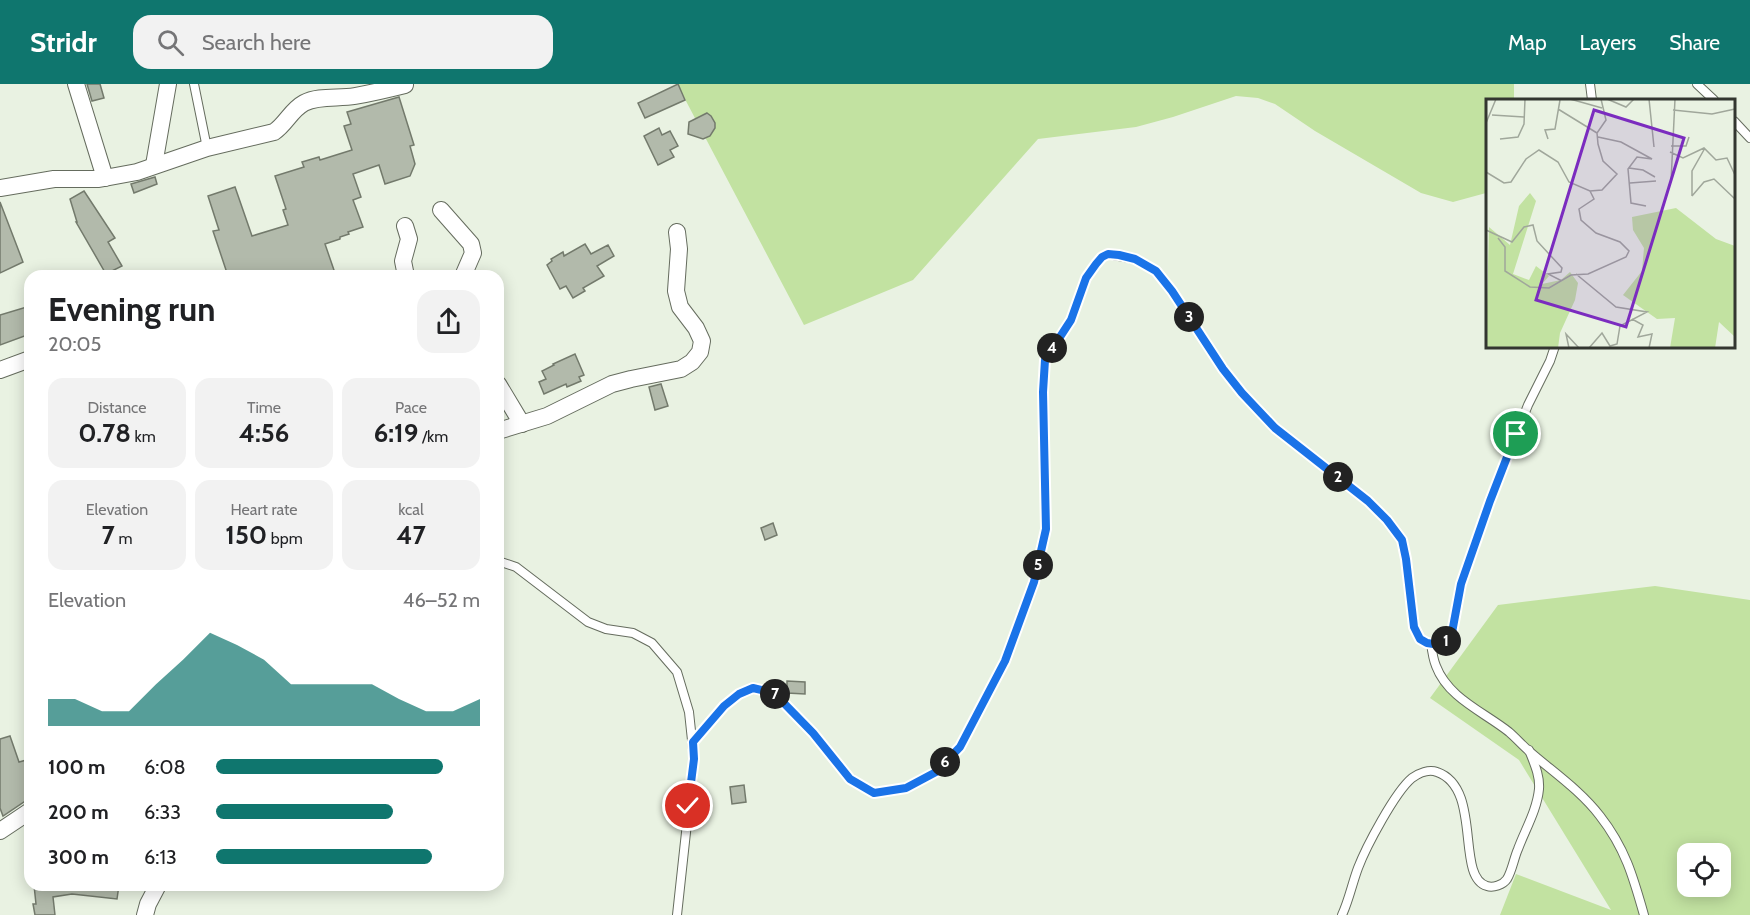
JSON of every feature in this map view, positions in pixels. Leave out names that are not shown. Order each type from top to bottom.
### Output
[{"type":"street","points":[[76,84],[105,178]]},
{"type":"street","points":[[154,165],[168,84]]},
{"type":"street","points":[[0,188],[54,179],[105,178],[137,172],[207,148],[274,132],[282,126],[292,112],[305,102],[354,96],[405,85]]},
{"type":"street","points":[[441,210],[471,244],[473,253],[466,270]]},
{"type":"street","points":[[405,226],[409,240],[404,261],[405,270]]},
{"type":"street","points":[[504,429],[547,416],[612,384],[681,369],[692,362],[700,352],[702,341],[696,328],[680,307],[676,291],[679,249],[677,232]]},
{"type":"street","points":[[0,370],[24,362]]},
{"type":"street","points":[[504,394],[522,424]]},
{"type":"street","points":[[0,831],[24,815]]},
{"type":"street","points":[[145,915],[147,904],[155,891]]},
{"type":"lane","points":[[194,84],[207,148]]},
{"type":"lane","points":[[1590,84],[1592,99]]},
{"type":"lane","points":[[1697,84],[1713,99]]},
{"type":"lane","points":[[1735,122],[1750,138]]},
{"type":"lane","points":[[693,742],[724,706],[739,694],[753,688],[774,693],[813,733],[850,779],[874,793],[906,788],[936,772],[960,747],[1005,661],[1034,582],[1046,529],[1043,392],[1045,360],[1071,320],[1086,278],[1102,257],[1108,254],[1135,259],[1156,271],[1242,393],[1275,428],[1368,501],[1387,520],[1402,540],[1414,627],[1420,639],[1440,645],[1451,638],[1461,584],[1490,501],[1528,405],[1554,348]]},
{"type":"lane","points":[[504,563],[516,567],[588,622],[606,629],[633,633],[652,643],[676,672],[689,712],[694,759],[677,915]]},
{"type":"lane","points":[[1431,643],[1437,668],[1449,687],[1468,705],[1492,719],[1570,784],[1599,814],[1617,840],[1632,873],[1644,915]]},
{"type":"lane","points":[[1342,915],[1359,866],[1392,803],[1412,778],[1424,772],[1437,772],[1454,782],[1461,797],[1470,862],[1476,878],[1485,886],[1495,887],[1506,880],[1534,811],[1539,790],[1538,773],[1528,750]]},
{"type":"green space","points":[[677,84],[1514,84],[1514,99],[1486,99],[1486,193],[1453,202],[1421,193],[1315,131],[1275,104],[1258,98],[1236,96],[1136,127],[1038,139],[913,280],[804,325]]},
{"type":"green space","points":[[1655,586],[1750,600],[1750,915],[1500,915],[1516,874],[1611,910],[1519,760],[1430,698],[1498,605]]},
{"type":"building","points":[[87,84],[100,84],[104,98],[92,101]]},
{"type":"building","points":[[678,84],[685,100],[645,118],[638,103]]},
{"type":"building","points":[[399,97],[414,145],[410,146],[415,164],[410,176],[385,184],[379,165],[353,174],[361,197],[353,200],[363,227],[325,244],[334,270],[226,270],[213,231],[219,230],[208,196],[235,187],[252,236],[288,225],[283,210],[286,209],[275,176],[304,167],[302,162],[319,157],[320,160],[352,150],[344,126],[351,124],[347,112]]},
{"type":"building","points":[[707,113],[715,123],[710,136],[703,139],[688,134],[689,122]]},
{"type":"building","points":[[659,128],[662,135],[670,131],[678,146],[670,150],[674,157],[658,165],[644,136]]},
{"type":"building","points":[[155,177],[157,184],[134,193],[131,184]]},
{"type":"building","points":[[84,191],[115,238],[108,242],[122,266],[114,270],[104,270],[76,222],[70,199]]},
{"type":"building","points":[[0,202],[23,262],[0,273]]},
{"type":"building","points":[[585,244],[591,254],[608,245],[614,256],[597,266],[604,276],[583,288],[585,291],[573,298],[566,286],[560,289],[547,265],[552,261],[551,259],[563,252],[564,256]]},
{"type":"building","points":[[24,308],[24,336],[0,345],[0,315]]},
{"type":"building","points":[[575,354],[584,375],[579,377],[581,381],[567,387],[566,384],[544,394],[539,382],[546,379],[542,371]]},
{"type":"building","points":[[661,384],[668,406],[655,410],[649,387]]},
{"type":"building","points":[[773,523],[777,535],[765,540],[761,528]]},
{"type":"building","points":[[787,681],[805,682],[805,694],[787,693]]},
{"type":"building","points":[[10,736],[19,762],[24,761],[24,802],[3,816],[0,808],[0,739]]},
{"type":"building","points":[[744,785],[746,802],[732,804],[730,787]]},
{"type":"building","points":[[35,891],[118,891],[117,899],[72,894],[53,897],[55,915],[35,915],[33,904],[36,904]]},
{"type":"route","points":[[688,806],[694,759],[693,742],[724,706],[739,694],[753,688],[774,693],[813,733],[850,779],[874,793],[906,788],[936,772],[960,747],[1005,661],[1034,582],[1046,529],[1043,392],[1045,360],[1071,320],[1086,278],[1102,257],[1108,254],[1135,259],[1156,271],[1242,393],[1275,428],[1368,501],[1387,520],[1402,540],[1414,627],[1420,639],[1427,643],[1440,645],[1451,638],[1461,584],[1516,434]]}]
